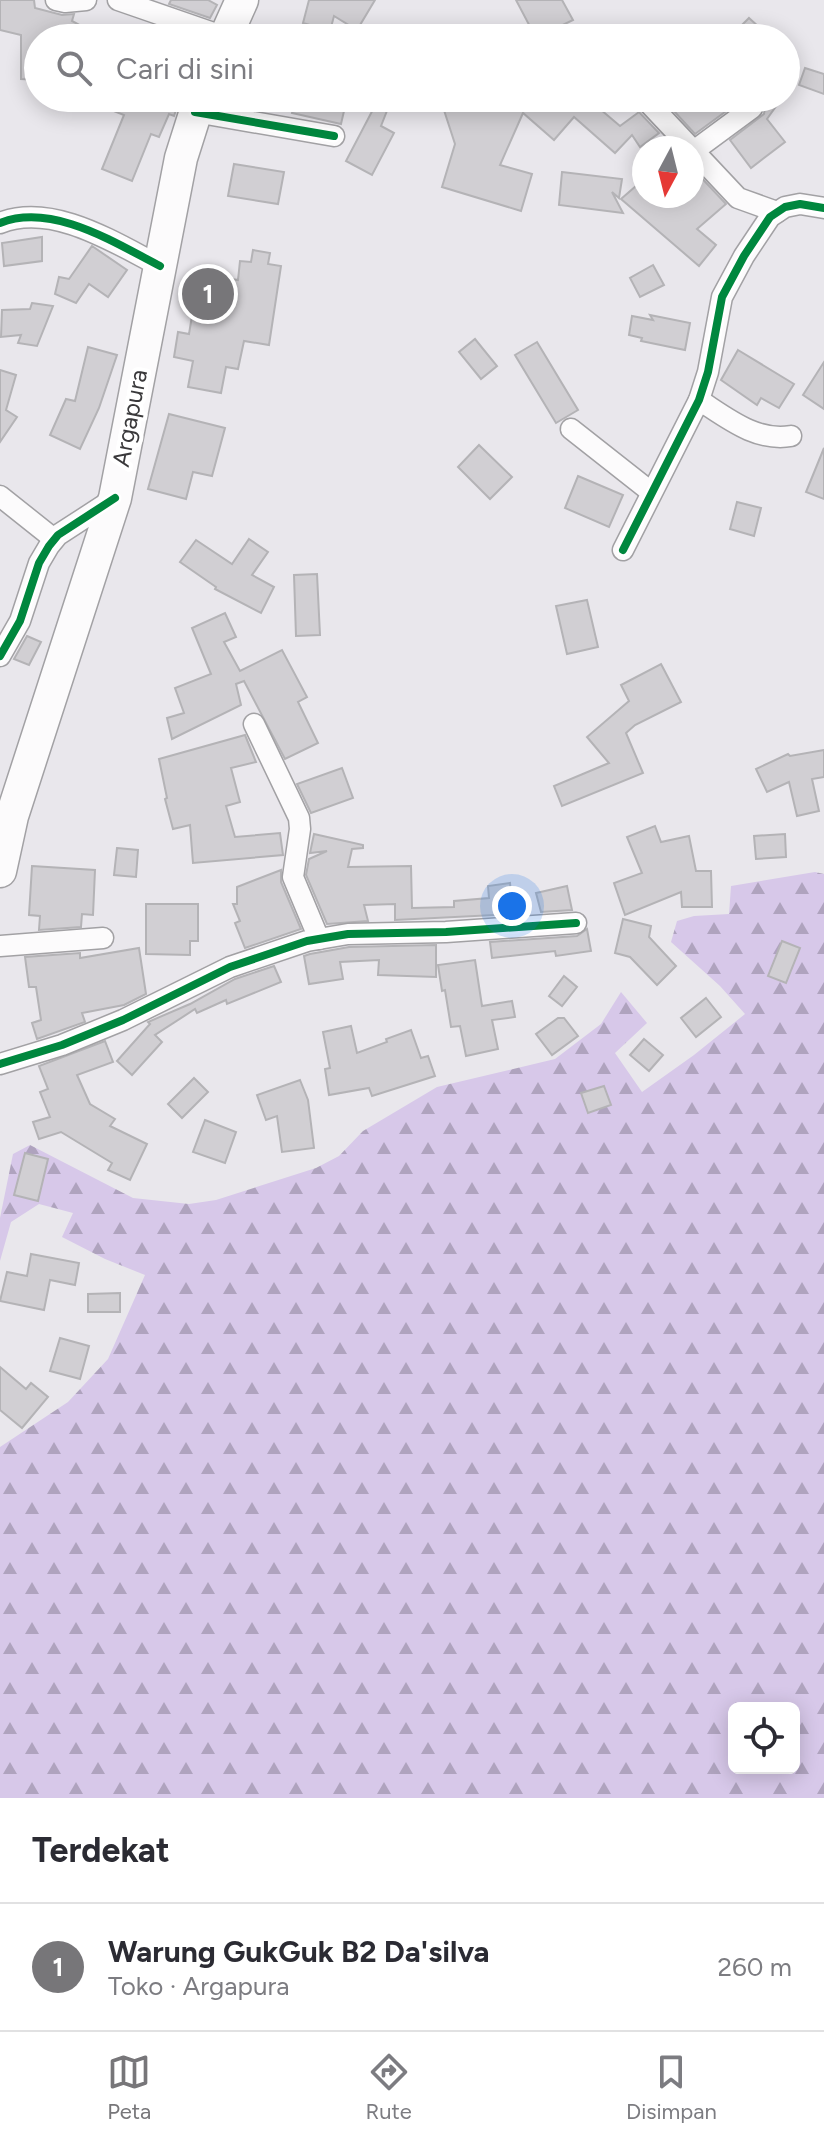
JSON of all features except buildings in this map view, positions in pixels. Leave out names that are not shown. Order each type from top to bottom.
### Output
[{"type":"highway","points":[[231,24],[242,0]]},
{"type":"highway","name":"Argapura","points":[[0,871],[12,816],[115,498],[181,158],[195,112]]},
{"type":"street","points":[[56,0],[86,0]]},
{"type":"street","points":[[118,0],[186,24]]},
{"type":"street","points":[[228,112],[334,136]]},
{"type":"street","points":[[658,112],[681,136]]},
{"type":"street","points":[[704,143],[747,112]]},
{"type":"street","points":[[704,160],[738,198],[777,212]]},
{"type":"street","points":[[623,550],[699,400],[708,372],[722,297],[759,231],[777,212],[800,204],[824,208]]},
{"type":"street","points":[[0,223],[11,219],[58,219],[100,235],[160,266]]},
{"type":"street","points":[[699,400],[758,435],[791,436]]},
{"type":"street","points":[[571,429],[651,492]]},
{"type":"street","points":[[0,496],[54,539]]},
{"type":"street","points":[[0,656],[20,621],[39,563],[54,539],[115,498]]},
{"type":"street","points":[[254,724],[299,818],[293,877],[319,939]]},
{"type":"street","points":[[0,1064],[62,1045],[123,1020],[230,967],[319,939],[348,934],[446,932],[576,923]]},
{"type":"street","points":[[0,946],[103,938]]},
{"type":"green space","points":[[815,872],[824,874],[824,1798],[0,1798],[0,1447],[68,1402],[108,1359],[145,1275],[62,1237],[73,1213],[39,1204],[11,1222],[0,1261],[0,1218],[13,1154],[30,1145],[133,1198],[189,1204],[216,1200],[316,1168],[339,1156],[363,1131],[437,1087],[555,1059],[601,1024],[621,992],[647,1023],[615,1053],[642,1092],[745,1014],[720,986],[671,942],[677,921],[694,916],[729,914],[731,886]]},
{"type":"cycle path","points":[[195,112],[334,136]]},
{"type":"cycle path","points":[[623,550],[699,400],[708,372],[722,297],[744,256],[770,217],[785,207],[800,204],[824,208]]},
{"type":"cycle path","points":[[0,223],[20,218],[62,221],[103,237],[160,266]]},
{"type":"cycle path","points":[[0,656],[20,621],[39,563],[49,546],[58,535],[115,498]]},
{"type":"cycle path","points":[[0,1064],[62,1045],[123,1020],[230,967],[307,941],[348,934],[446,932],[576,923]]},
{"type":"place","name":"Warung GukGuk B2 Da'silva","points":[[208,294]]}]
